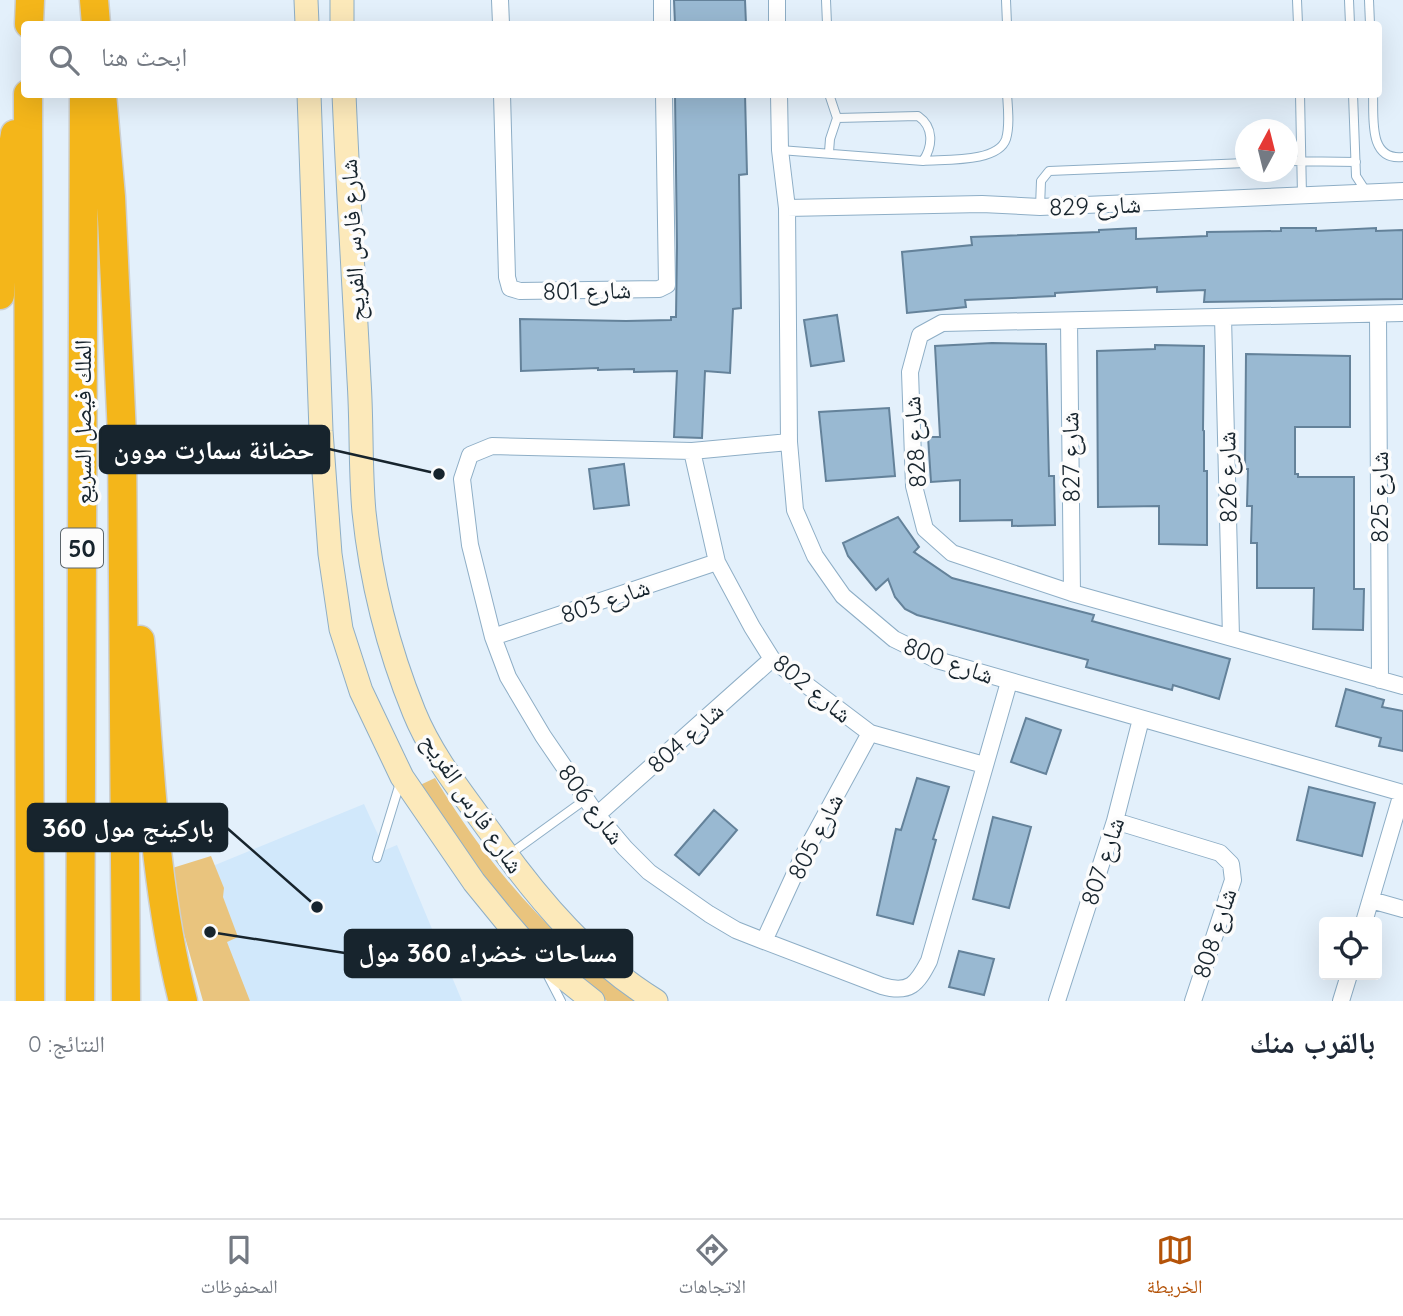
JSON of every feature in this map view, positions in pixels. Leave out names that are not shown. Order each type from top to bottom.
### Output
[{"type":"highway","points":[[29,21],[30,0]]},
{"type":"highway","points":[[84,0],[84,21]]},
{"type":"highway","points":[[94,0],[96,21]]},
{"type":"highway","points":[[0,295],[3,202],[21,94]]},
{"type":"highway","name":"50","points":[[28,98],[30,1001]]},
{"type":"highway","name":"الملك فيصل السريع","points":[[80,1001],[84,98]]},
{"type":"highway","points":[[102,98],[111,197],[122,435],[160,878],[171,953],[183,1001]]},
{"type":"highway","points":[[122,435],[125,1001]]},
{"type":"street","points":[[306,0],[306,21]]},
{"type":"street","points":[[342,0],[342,21]]},
{"type":"street","points":[[500,0],[500,21]]},
{"type":"street","points":[[662,0],[662,21]]},
{"type":"street","points":[[777,0],[777,21]]},
{"type":"street","name":"شارع فارس الفريح","points":[[309,98],[321,431],[330,554],[341,629],[357,679],[402,777],[474,882],[535,955],[593,1001]]},
{"type":"street","name":"شارع فارس الفريح","points":[[344,98],[364,509],[371,567],[387,633],[414,711],[428,740],[449,775],[508,856],[549,908],[589,950],[656,1001]]},
{"type":"street","name":"شارع 801","points":[[502,98],[507,278],[510,288],[520,291],[659,289],[667,285],[664,98]]},
{"type":"street","name":"شارع 800","points":[[779,98],[780,149],[787,208],[789,442],[795,510],[815,556],[844,596],[894,639],[937,660],[1402,793]]},
{"type":"street","name":"شارع 829","points":[[787,208],[982,204],[1040,207],[1403,191]]},
{"type":"street","name":"شارع 828","points":[[1403,313],[942,323],[920,335],[910,372],[914,486],[925,529],[952,554],[1072,593],[1403,686]]},
{"type":"street","name":"شارع 825","points":[[1378,314],[1380,680]]},
{"type":"street","name":"شارع 826","points":[[1223,317],[1231,637]]},
{"type":"street","name":"شارع 827","points":[[1069,321],[1072,593]]},
{"type":"street","name":"شارع 806","points":[[789,442],[692,451],[492,446],[470,455],[462,479],[470,545],[494,637],[508,677],[543,736],[586,799],[625,848],[649,872],[736,930],[882,986],[898,990],[917,982],[929,961],[1009,682]]},
{"type":"street","name":"شارع 802","points":[[692,451],[717,562],[772,659],[870,733],[984,765]]},
{"type":"street","name":"شارع 803","points":[[494,637],[717,562]]},
{"type":"street","name":"شارع 804","points":[[597,815],[772,659]]},
{"type":"street","name":"شارع 807","points":[[1057,1001],[1115,821],[1141,719]]},
{"type":"street","name":"شارع 805","points":[[764,941],[803,856],[870,733]]},
{"type":"street","points":[[1366,917],[1402,793]]},
{"type":"street","name":"شارع 808","points":[[1115,821],[1220,853],[1231,864],[1233,880],[1193,1001]]},
{"type":"street","points":[[1371,900],[1403,909]]},
{"type":"street","points":[[1341,1001],[1347,980]]},
{"type":"lane","points":[[826,0],[827,21]]},
{"type":"lane","points":[[1006,0],[1007,21]]},
{"type":"lane","points":[[1297,0],[1298,21]]},
{"type":"lane","points":[[1349,0],[1350,21]]},
{"type":"lane","points":[[1369,0],[1370,21]]},
{"type":"lane","points":[[830,98],[837,118],[830,139],[830,152]]},
{"type":"lane","points":[[780,149],[923,160],[989,155],[1001,148],[1008,129],[1007,98]]},
{"type":"lane","points":[[1300,98],[1302,195]]},
{"type":"lane","points":[[1353,98],[1356,176],[1367,192]]},
{"type":"lane","points":[[1373,98],[1378,148],[1385,154],[1403,157]]},
{"type":"lane","points":[[837,118],[918,116],[926,121],[930,131],[930,149],[923,160]]},
{"type":"lane","points":[[1298,160],[1356,162]]},
{"type":"lane","points":[[1040,207],[1041,181],[1049,171],[1235,163]]},
{"type":"lane","points":[[377,858],[402,777]]},
{"type":"lane","points":[[508,856],[586,799]]},
{"type":"lane","points":[[535,955],[561,1001]]},
{"type":"shaded area","points":[[435,778],[478,843],[525,900],[578,953],[638,1001],[607,1001],[545,949],[510,914],[418,786]]},
{"type":"shaded area","points":[[364,804],[385,850],[397,845],[462,1001],[248,1001],[198,872]]},
{"type":"shaded area","points":[[211,856],[224,888],[223,897],[238,937],[227,942],[250,1001],[203,1001],[166,870]]},
{"type":"building","points":[[674,0],[745,0],[746,21],[675,21]]},
{"type":"building","points":[[675,98],[745,98],[747,174],[739,175],[741,308],[733,309],[730,373],[705,371],[702,438],[674,437],[677,371],[634,372],[634,369],[598,368],[521,371],[520,319],[626,321],[671,320],[671,317],[676,317]]},
{"type":"building","points":[[1136,228],[1136,239],[1207,236],[1207,232],[1281,231],[1281,228],[1316,228],[1316,231],[1376,228],[1376,231],[1403,230],[1403,299],[1204,302],[1205,290],[1157,292],[1157,287],[965,300],[966,307],[907,313],[902,252],[972,245],[971,237]]},
{"type":"building","points":[[837,315],[844,361],[811,366],[804,320]]},
{"type":"building","points":[[1046,344],[1049,476],[1054,476],[1055,525],[1012,526],[1012,520],[960,521],[960,480],[931,482],[928,437],[940,437],[935,346]]},
{"type":"building","points":[[1155,345],[1204,346],[1203,430],[1204,471],[1207,471],[1207,545],[1159,544],[1159,506],[1098,507],[1097,351],[1155,349]]},
{"type":"building","points":[[1246,354],[1350,356],[1350,427],[1295,427],[1295,474],[1298,474],[1298,477],[1354,477],[1354,589],[1364,589],[1363,630],[1313,629],[1314,588],[1257,588],[1257,543],[1251,543],[1252,506],[1247,506],[1248,469],[1245,469]]},
{"type":"building","points":[[889,408],[895,476],[826,481],[819,412]]},
{"type":"building","points":[[624,464],[629,505],[594,509],[589,469]]},
{"type":"building","points":[[898,517],[919,547],[914,552],[952,578],[1094,615],[1092,621],[1230,659],[1219,699],[1173,685],[1172,690],[1086,667],[1088,660],[917,615],[905,609],[895,597],[888,579],[876,590],[848,556],[843,543]]},
{"type":"building","points":[[1346,689],[1384,700],[1382,707],[1403,711],[1403,751],[1379,746],[1381,738],[1336,726]]},
{"type":"building","points":[[1026,718],[1061,730],[1046,774],[1011,762]]},
{"type":"building","points":[[917,778],[949,787],[933,839],[936,840],[913,924],[877,915],[896,829],[901,830]]},
{"type":"building","points":[[1309,787],[1375,803],[1362,856],[1297,840]]},
{"type":"building","points":[[714,810],[737,830],[699,875],[675,855]]},
{"type":"building","points":[[993,817],[1031,827],[1009,908],[973,899]]},
{"type":"building","points":[[959,951],[994,959],[984,995],[949,987]]},
{"type":"place","name":"حضانة سمارت موون","points":[[439,474]]},
{"type":"place","name":"باركينج مول 360","points":[[317,907]]},
{"type":"place","name":"مساحات خضراء 360 مول","points":[[210,932]]}]
